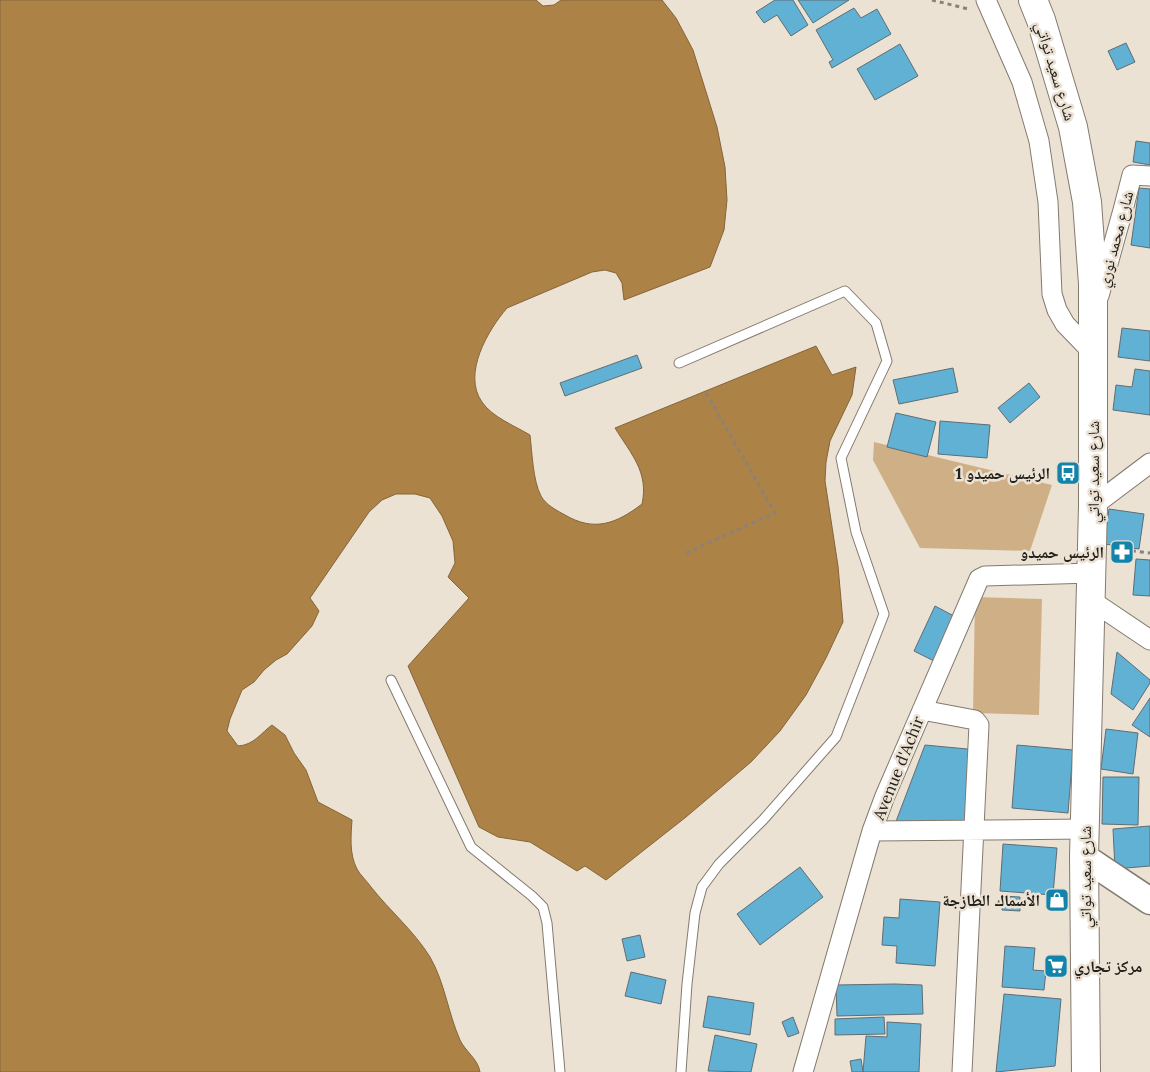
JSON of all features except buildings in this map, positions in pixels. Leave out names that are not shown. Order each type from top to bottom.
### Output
[{"type":"main road","name":"شارع سعيد تواتي","points":[[1033,0],[1041,20],[1075,136],[1087,202],[1093,284],[1092,601],[1084,857],[1086,1072]]},
{"type":"street","points":[[989,7],[1022,82],[1039,141],[1048,202],[1052,294],[1057,310],[1065,324],[1092,352]]},
{"type":"street","name":"شارع محمد نوري","points":[[1092,320],[1132,175],[1150,176]]},
{"type":"street","points":[[1093,506],[1150,464]]},
{"type":"street","name":"Avenue d'Achir","points":[[803,1072],[872,830],[979,579],[985,576],[1092,560]]},
{"type":"street","points":[[1092,601],[1150,640]]},
{"type":"street","points":[[922,710],[977,722],[979,725],[962,1072]]},
{"type":"street","points":[[872,830],[1085,829]]},
{"type":"street","points":[[1084,857],[1150,901]]},
{"type":"lane","points":[[679,363],[845,291],[876,323],[887,361],[840,458],[856,532],[884,614],[836,737],[763,820],[719,864],[702,887],[695,913],[688,975],[681,1072]]},
{"type":"lane","points":[[391,680],[471,846],[532,896],[543,908],[547,923],[560,1072]]},
{"type":"path","points":[[932,0],[955,6],[989,7]]},
{"type":"path","points":[[686,553],[775,514],[705,391]]},
{"type":"path","points":[[1092,560],[1150,553]]},
{"type":"shaded area","points":[[0,0],[536,0],[543,6],[554,5],[561,0],[662,0],[676,18],[693,50],[717,127],[725,167],[727,200],[724,230],[710,267],[624,300],[622,283],[616,273],[605,270],[592,272],[507,308],[485,340],[476,366],[475,379],[477,391],[482,402],[498,417],[530,435],[536,483],[541,496],[546,502],[576,520],[595,524],[614,521],[642,504],[644,493],[641,473],[615,428],[816,346],[832,375],[856,367],[852,395],[830,441],[826,462],[825,481],[838,566],[843,622],[826,658],[806,695],[780,731],[751,762],[686,817],[606,880],[585,866],[577,871],[530,842],[498,837],[479,827],[408,666],[469,598],[448,577],[455,563],[453,541],[442,516],[430,498],[415,494],[396,494],[382,500],[369,512],[310,598],[319,611],[312,626],[287,654],[276,660],[254,682],[242,690],[227,731],[238,746],[253,741],[272,725],[285,735],[294,753],[306,770],[318,802],[352,820],[352,851],[357,869],[378,896],[417,938],[430,957],[439,977],[460,1040],[477,1063],[480,1072],[0,1072]]},
{"type":"shaded area","points":[[874,442],[1052,485],[1030,551],[920,548],[873,460]]},
{"type":"shaded area","points":[[975,597],[1042,599],[1039,715],[973,713]]},
{"type":"place","name":"الرئيس حميدو 1","points":[[1068,473]]},
{"type":"place","name":"الرئيس حميدو","points":[[1122,552]]},
{"type":"place","name":"الأسماك الطازجة","points":[[1057,900]]},
{"type":"place","name":"مركز تجاري","points":[[1056,966]]}]
